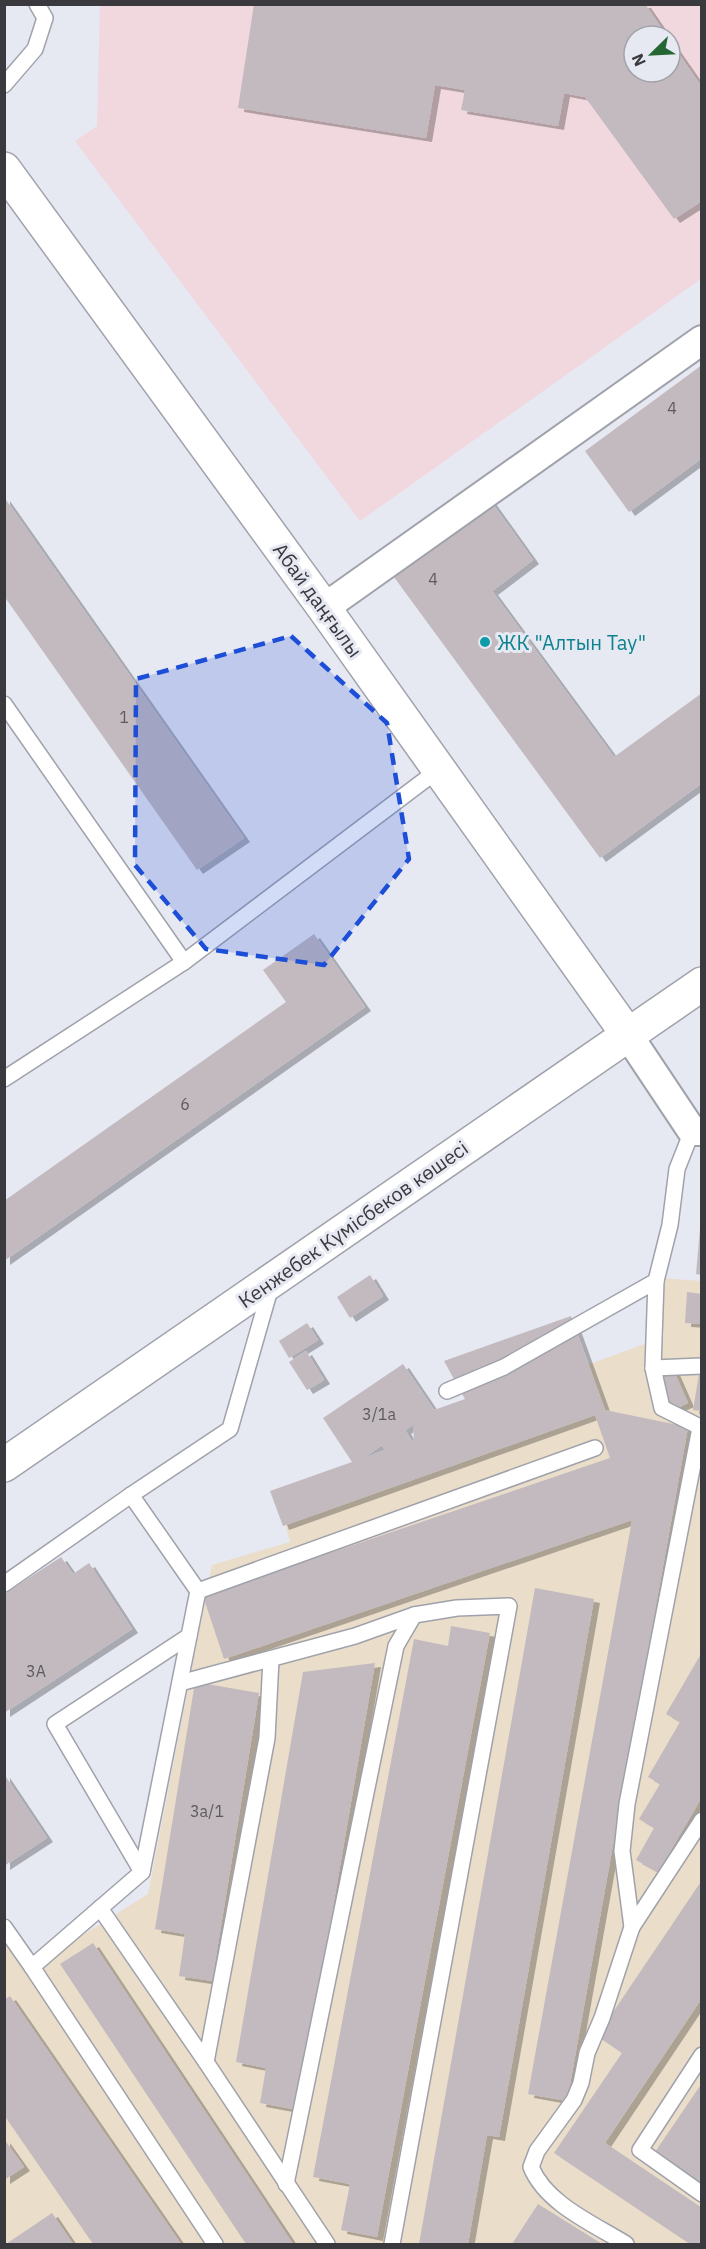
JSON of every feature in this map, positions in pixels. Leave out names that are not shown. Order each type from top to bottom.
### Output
[{"type":"street","name":"Абай даңғылы","points":[[4,169],[324,608],[628,1035]]},
{"type":"street","points":[[324,608],[702,340]]},
{"type":"street","name":"Кенжебек Күмісбеков көшесі","points":[[4,1465],[702,984]]},
{"type":"street","points":[[628,1035],[697,1131]]},
{"type":"lane","points":[[4,85],[35,49],[45,18],[37,4]]},
{"type":"lane","points":[[4,704],[184,962]]},
{"type":"lane","points":[[4,1079],[184,962],[438,770]]},
{"type":"lane","points":[[632,1927],[622,1851],[627,1804],[701,1428],[662,1408],[652,1368],[656,1281],[670,1225],[677,1169],[697,1131]]},
{"type":"lane","points":[[4,1584],[131,1495],[230,1430],[273,1280]]},
{"type":"lane","points":[[447,1391],[504,1367],[656,1281]]},
{"type":"lane","points":[[652,1368],[702,1366]]},
{"type":"lane","points":[[198,1591],[595,1448]]},
{"type":"lane","points":[[32,1967],[142,1872],[198,1591],[131,1495]]},
{"type":"lane","points":[[180,1683],[356,1636],[414,1615],[458,1608],[509,1606],[392,2244]]},
{"type":"lane","points":[[286,2184],[396,1646],[414,1615]]},
{"type":"lane","points":[[142,1872],[56,1724],[189,1636]]},
{"type":"lane","points":[[206,2061],[267,1738],[271,1659]]},
{"type":"lane","points":[[626,2244],[558,2201],[537,2182],[531,2167],[537,2151],[574,2100],[581,2083],[586,2053],[602,2018],[632,1927],[702,1821]]},
{"type":"lane","points":[[100,1908],[206,2061],[327,2244]]},
{"type":"lane","points":[[4,1927],[215,2244]]},
{"type":"lane","points":[[702,2055],[640,2150],[702,2194]]},
{"type":"highlighted area","points":[[291,636],[387,723],[409,859],[324,965],[206,949],[135,865],[136,679]]},
{"type":"shaded area","points":[[100,5],[701,5],[701,279],[360,521],[75,141],[97,126]]},
{"type":"shaded area","points":[[660,1278],[701,1281],[701,2244],[5,2244],[4,1927],[32,1967],[148,1894],[212,1565],[290,1542],[277,1491],[415,1440],[425,1424],[664,1337]]},
{"type":"building","points":[[254,4],[645,4],[659,24],[622,24],[622,84],[682,84],[682,58],[702,87],[702,201],[674,219],[585,97],[564,93],[558,126],[461,110],[465,90],[435,85],[426,138],[238,108]]},
{"type":"building","points":[[702,365],[702,458],[629,512],[585,451]]},
{"type":"building","points":[[4,497],[244,838],[197,870],[4,596]]},
{"type":"building","name":"ЖК \"Алтын Тау\"","points":[[490,500],[533,560],[492,591],[614,757],[702,693],[702,783],[600,858],[391,573]]},
{"type":"building","points":[[314,934],[365,1007],[4,1261],[4,1201],[286,1002],[263,970]]},
{"type":"building","points":[[700,1229],[702,1229],[702,1275],[696,1274]]},
{"type":"building","points":[[370,1275],[383,1296],[350,1318],[337,1297]]},
{"type":"building","points":[[687,1292],[702,1294],[702,1324],[685,1323]]},
{"type":"building","points":[[571,1316],[605,1410],[688,1427],[567,2101],[528,2094],[632,1520],[224,1659],[203,1596],[610,1458],[595,1415],[283,1526],[270,1491],[352,1462],[323,1418],[403,1364],[434,1410],[465,1399],[444,1361]],"holes":[[[413,1425],[414,1440],[412,1441],[405,1430]],[[382,1445],[385,1450],[364,1458]]]},
{"type":"building","points":[[307,1323],[318,1340],[289,1358],[279,1341]]},
{"type":"building","points":[[306,1351],[324,1380],[307,1390],[289,1362]]},
{"type":"building","points":[[673,1369],[688,1403],[671,1411],[662,1375]]},
{"type":"building","points":[[699,1374],[702,1375],[702,1411],[693,1410]]},
{"type":"building","points":[[61,1557],[73,1574],[89,1563],[132,1629],[4,1713],[4,1594]]},
{"type":"building","points":[[535,1588],[594,1599],[499,2137],[487,2135],[468,2244],[419,2244]]},
{"type":"building","points":[[451,1626],[490,1633],[377,2237],[341,2230],[350,2184],[313,2177],[414,1639],[448,1646]]},
{"type":"building","points":[[702,1652],[702,1797],[658,1872],[636,1860],[654,1828],[639,1819],[660,1784],[648,1777],[680,1722],[666,1714]]},
{"type":"building","points":[[375,1663],[298,2110],[260,2103],[266,2068],[236,2062],[303,1672]]},
{"type":"building","points":[[195,1682],[259,1693],[212,1981],[179,1976],[185,1934],[155,1929]]},
{"type":"building","points":[[4,1774],[47,1838],[4,1866]]},
{"type":"building","points":[[702,1880],[702,1998],[605,2143],[702,2208],[702,2244],[690,2244],[554,2153],[622,2053],[597,2036]]},
{"type":"building","points":[[93,1943],[293,2244],[246,2244],[60,1964]]},
{"type":"building","points":[[10,1996],[181,2244],[93,2244],[4,2115],[4,2000]]},
{"type":"building","points":[[702,2083],[702,2183],[655,2152]]},
{"type":"building","points":[[4,2139],[24,2167],[4,2180]]},
{"type":"building","points":[[538,2204],[602,2244],[512,2244]]},
{"type":"building","points":[[52,2213],[73,2244],[6,2244]]},
{"type":"place","name":"ЖК \"Алтын Тау\"","points":[[485,642]]}]
